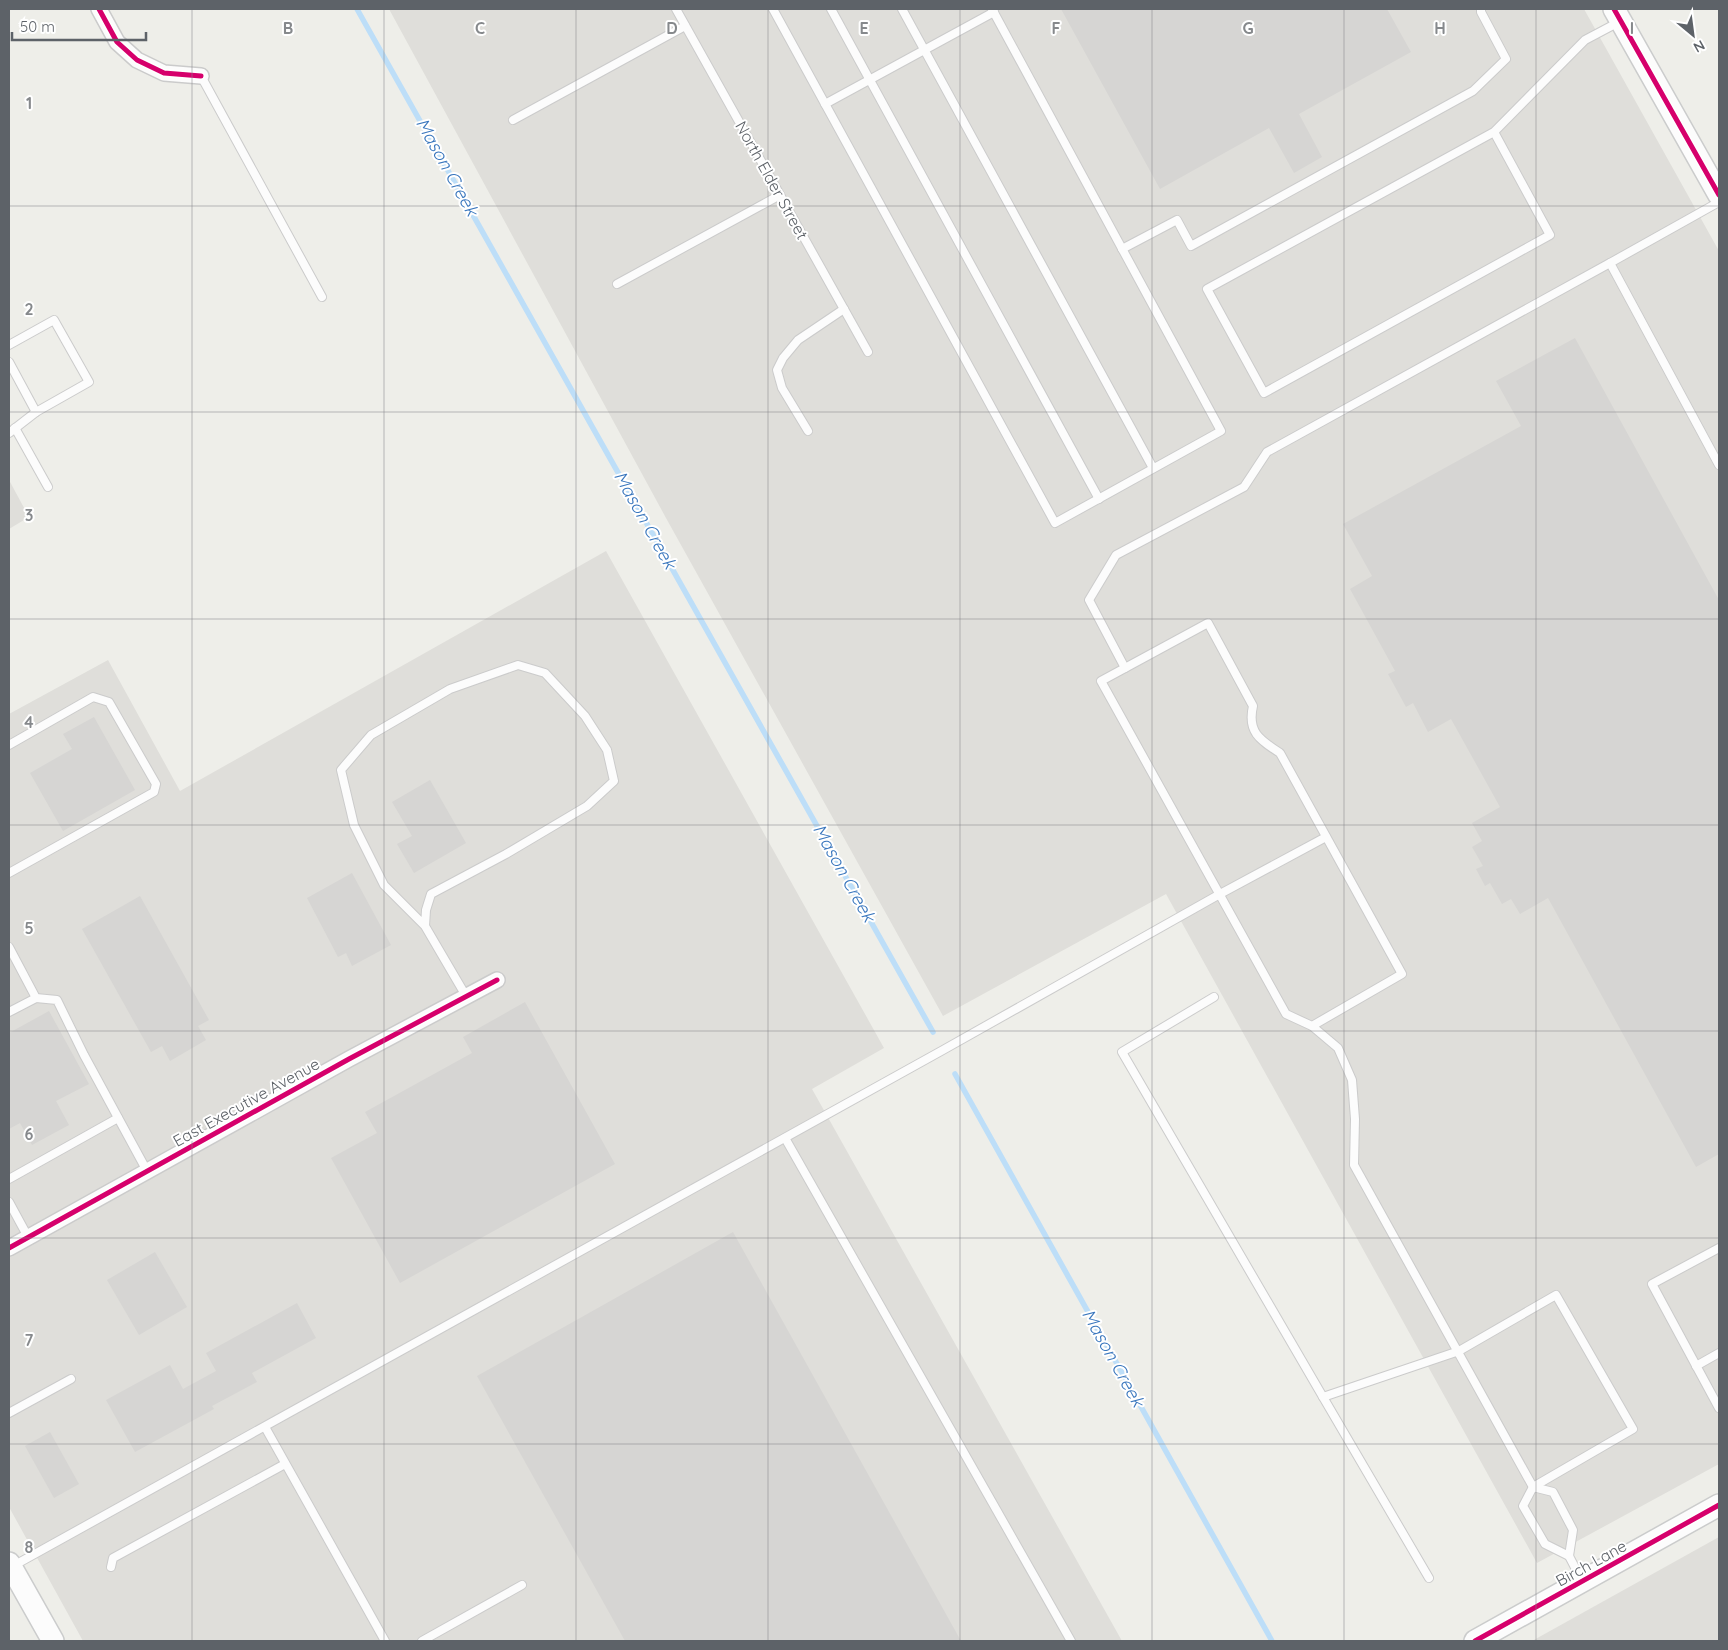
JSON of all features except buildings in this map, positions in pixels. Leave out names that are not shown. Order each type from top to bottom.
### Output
[{"type":"street","points":[[99,9],[117,42],[137,60],[164,73],[201,76]]},
{"type":"street","points":[[1617,15],[1719,195]]},
{"type":"street","name":"East Executive Avenue","points":[[9,1248],[497,980]]},
{"type":"street","name":"Birch Lane","points":[[1475,1641],[1719,1505]]},
{"type":"street","points":[[10,1565],[53,1641]]},
{"type":"lane","name":"North Elder Street","points":[[676,9],[868,352]]},
{"type":"lane","points":[[773,9],[825,104],[1055,523],[1221,431],[993,10],[825,104]]},
{"type":"lane","points":[[831,9],[1098,499]]},
{"type":"lane","points":[[902,9],[1153,468]]},
{"type":"lane","points":[[1122,249],[1176,220],[1191,246],[1473,91],[1506,59],[1481,9]]},
{"type":"lane","points":[[1494,132],[1550,235],[1264,394],[1207,288],[1494,132],[1585,40],[1617,15]]},
{"type":"lane","points":[[513,120],[685,26]]},
{"type":"lane","points":[[201,76],[322,297]]},
{"type":"lane","points":[[617,284],[780,195]]},
{"type":"lane","points":[[1125,668],[1088,600],[1116,555],[1244,487],[1267,452],[1719,202]]},
{"type":"lane","points":[[1610,263],[1719,465]]},
{"type":"lane","points":[[808,431],[782,388],[778,370],[783,358],[798,340],[844,309]]},
{"type":"lane","points":[[9,345],[54,320],[89,382],[36,412],[12,430],[48,487]]},
{"type":"lane","points":[[9,362],[36,412]]},
{"type":"lane","points":[[1312,1026],[1402,974],[1280,753],[1260,740],[1250,720],[1253,706],[1208,624],[1101,681],[1286,1014],[1312,1026],[1338,1048],[1352,1080],[1355,1119],[1354,1165],[1533,1486],[1553,1492],[1572,1530],[1569,1556],[1583,1582]]},
{"type":"lane","points":[[425,926],[426,910],[431,894],[506,854],[587,806],[614,781],[607,750],[585,716],[545,673],[518,665],[450,689],[371,736],[341,770],[354,825],[384,885],[425,926],[466,996]]},
{"type":"lane","points":[[9,745],[93,698],[109,702],[156,784],[154,792],[9,873]]},
{"type":"lane","points":[[10,1565],[265,1427],[1220,894],[1326,837]]},
{"type":"lane","points":[[9,947],[36,998]]},
{"type":"lane","points":[[1214,997],[1122,1052],[1429,1578]]},
{"type":"lane","points":[[9,1012],[36,998],[58,1000],[84,1055],[147,1171]]},
{"type":"lane","points":[[9,1179],[118,1118]]},
{"type":"lane","points":[[785,1138],[1071,1641]]},
{"type":"lane","points":[[9,1202],[28,1237]]},
{"type":"lane","points":[[1719,1248],[1652,1284],[1719,1408]]},
{"type":"lane","points":[[1323,1396],[1458,1351],[1556,1295],[1633,1428],[1533,1486],[1523,1506],[1545,1544],[1569,1556]]},
{"type":"lane","points":[[1696,1366],[1719,1353]]},
{"type":"lane","points":[[9,1413],[71,1379]]},
{"type":"lane","points":[[265,1427],[385,1641]]},
{"type":"lane","points":[[111,1567],[113,1558],[285,1464]]},
{"type":"lane","points":[[422,1641],[522,1585]]},
{"type":"shaded area","points":[[389,9],[1584,9],[1719,251],[1719,1464],[1537,1563],[1166,894],[943,1016],[666,518]]},
{"type":"shaded area","points":[[9,480],[29,517],[9,529]]},
{"type":"shaded area","points":[[606,551],[884,1048],[812,1089],[1122,1641],[83,1641],[9,1507],[9,714],[108,660],[180,791]]},
{"type":"shaded area","points":[[1719,1537],[1719,1641],[1532,1641]]},
{"type":"waterway","name":"Mason Creek","points":[[357,9],[933,1032]]},
{"type":"waterway","name":"Mason Creek","points":[[955,1074],[1272,1641]]},
{"type":"cycle path","points":[[99,9],[117,42],[137,60],[164,73],[201,76]]},
{"type":"cycle path","points":[[1614,9],[1719,195]]},
{"type":"cycle path","points":[[9,1248],[349,1059],[497,980]]},
{"type":"cycle path","points":[[1475,1641],[1719,1505]]}]
